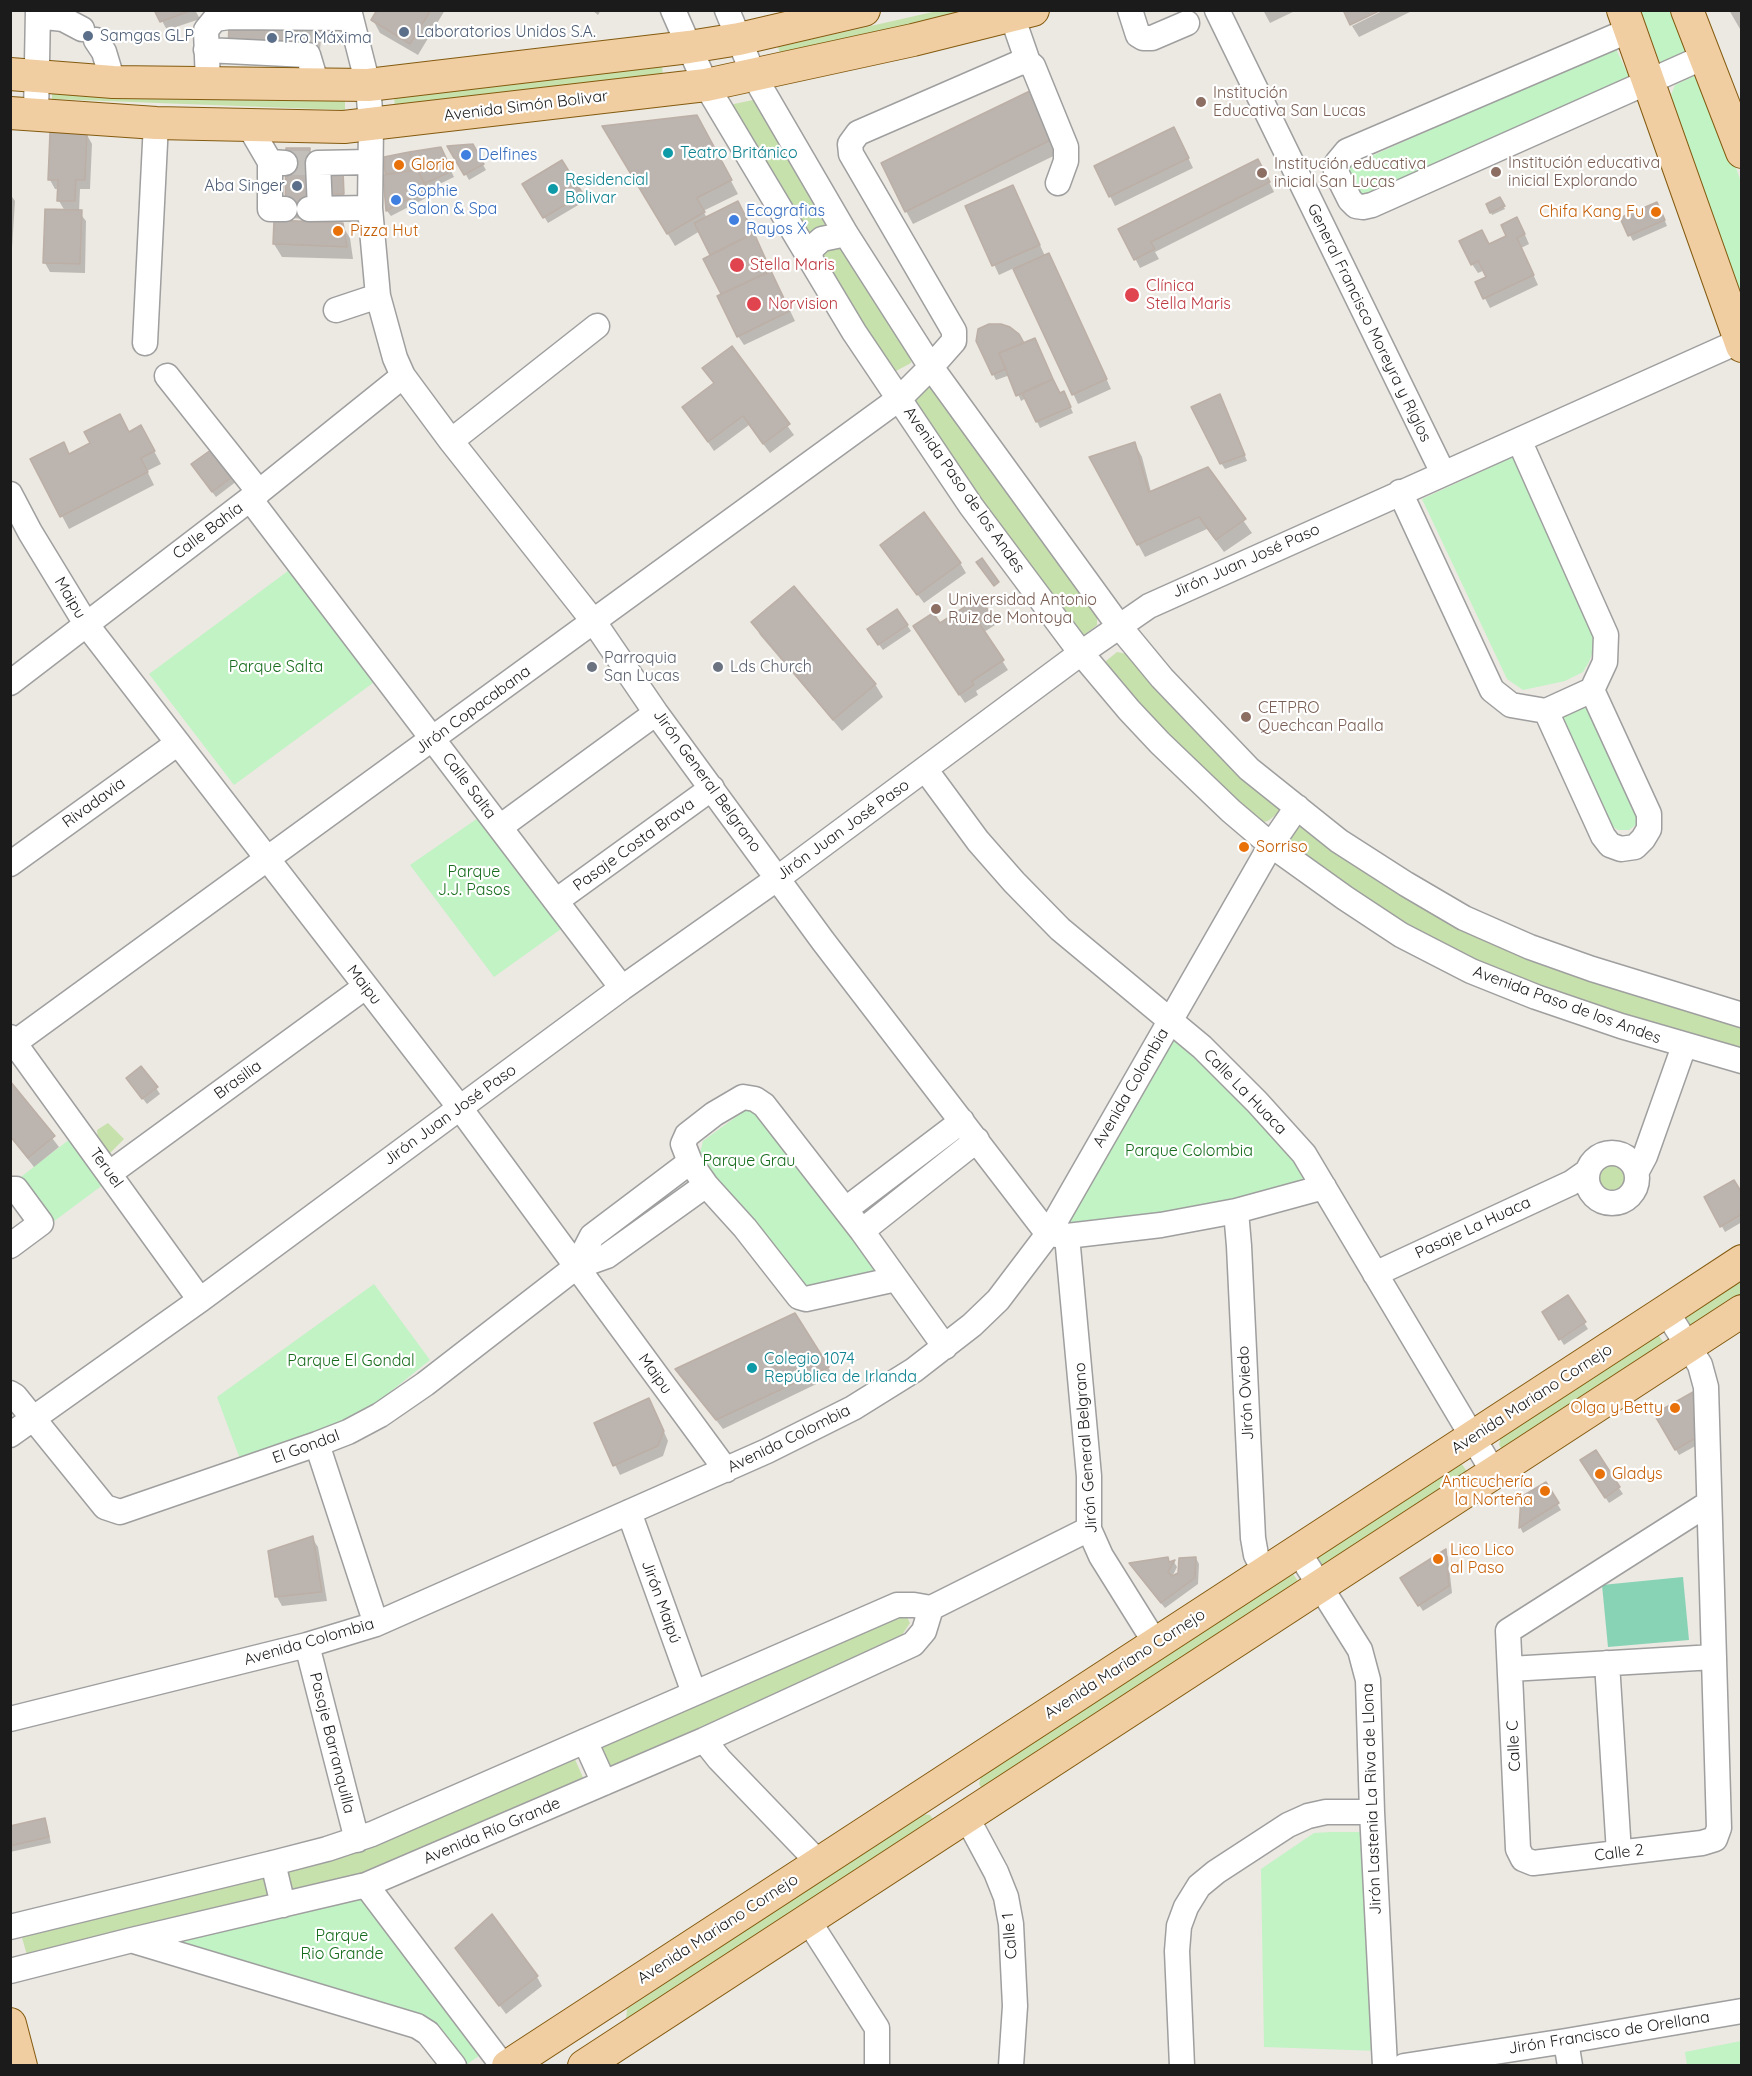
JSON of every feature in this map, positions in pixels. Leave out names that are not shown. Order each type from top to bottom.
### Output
[{"type":"main road","points":[[24,76],[113,82],[368,86],[689,47],[733,25],[864,10]]},
{"type":"main road","points":[[1688,10],[1704,57],[1740,144]]},
{"type":"main road","name":"Avenida Simón Bolivar","points":[[23,114],[156,123],[249,126],[357,125],[706,85],[754,76],[1023,13]]},
{"type":"main road","points":[[1627,20],[1741,342]]},
{"type":"main road","name":"Avenida Mariano Cornejo","points":[[508,2066],[1742,1260]]},
{"type":"main road","points":[[556,2034],[555,2046],[560,2056],[594,2060],[1742,1311]]},
{"type":"main road","points":[[940,1784],[961,1781],[969,1790],[973,1801],[963,1818]]},
{"type":"main road","points":[[592,2011],[602,2016],[610,2024],[614,2034],[594,2060]]},
{"type":"main road","points":[[10,2024],[21,2066]]},
{"type":"street","name":"Avenida Paso de los Andes","points":[[673,10],[706,85],[854,332],[971,506],[1081,653],[1129,711],[1160,743],[1232,811],[1271,844],[1345,898],[1401,935],[1471,971],[1586,1015],[1684,1046],[1742,1061]]},
{"type":"street","points":[[1130,10],[1138,35],[1143,38],[1152,38],[1187,23]]},
{"type":"street","name":"General Francisco Moreyra y Riglos","points":[[1216,10],[1443,473]]},
{"type":"street","points":[[23,114],[24,76],[38,13],[63,19],[89,35],[104,52],[113,82]]},
{"type":"street","points":[[1023,13],[1028,62],[1033,66],[1066,147],[1066,161],[1058,183]]},
{"type":"street","points":[[206,50],[309,38],[350,14]]},
{"type":"street","name":"Jirón General Belgrano","points":[[350,14],[368,86],[357,125],[370,162],[370,208],[378,296],[395,358],[404,376],[451,441],[594,622],[656,713],[823,941],[977,1140],[1058,1235],[1089,1476],[1089,1530],[1101,1556],[1156,1644]]},
{"type":"street","points":[[208,84],[206,30],[215,19],[229,17],[309,38]]},
{"type":"street","points":[[1627,20],[1347,152],[1337,163],[1336,172],[1350,200],[1356,206],[1372,205],[1704,57]]},
{"type":"street","points":[[733,25],[754,76],[846,234],[931,367],[1119,626],[1162,678],[1250,769],[1339,841],[1447,910],[1483,928],[1592,969],[1742,1015]]},
{"type":"street","points":[[309,38],[317,86]]},
{"type":"street","name":"Jirón Copacabana","points":[[12,1042],[267,860],[900,398],[954,341],[954,330],[851,154],[850,144],[858,134],[1019,63],[1028,62]]},
{"type":"street","points":[[145,343],[156,123]]},
{"type":"street","points":[[357,125],[314,163],[314,209],[370,208]]},
{"type":"street","points":[[249,126],[278,162],[270,209],[285,209]]},
{"type":"street","points":[[314,163],[370,162]]},
{"type":"street","points":[[810,257],[812,248],[822,239],[846,234]]},
{"type":"street","points":[[336,310],[378,296]]},
{"type":"street","points":[[451,441],[597,326]]},
{"type":"street","name":"Jirón Juan José Paso","points":[[10,1435],[200,1300],[622,988],[778,878],[1081,653],[1149,606],[1400,492],[1741,342]]},
{"type":"street","name":"Calle Salta","points":[[167,376],[433,739],[622,988]]},
{"type":"street","name":"Calle Bahía","points":[[10,683],[255,495],[404,376]]},
{"type":"street","points":[[1400,492],[1492,690],[1511,705],[1546,711],[1592,690],[1605,662],[1606,635],[1520,440]]},
{"type":"street","name":"Maipu","points":[[10,495],[86,624],[460,1108],[726,1470]]},
{"type":"street","points":[[1546,711],[1603,836],[1610,845],[1621,849],[1635,847],[1649,829],[1649,814],[1592,690]]},
{"type":"street","points":[[500,828],[656,713]]},
{"type":"street","name":"Rivadavia","points":[[10,864],[178,743]]},
{"type":"street","name":"Calle La Huaca","points":[[925,769],[978,841],[1060,929],[1202,1047],[1277,1123],[1304,1154],[1494,1473]]},
{"type":"street","name":"Pasaje Costa Brava","points":[[556,901],[712,788]]},
{"type":"street","name":"Avenida Colombia","points":[[10,1719],[307,1646],[376,1624],[726,1470],[853,1408],[914,1370],[945,1347],[998,1300],[1058,1235],[1170,1019],[1271,844],[1297,807]]},
{"type":"street","name":"Brasilia","points":[[110,1173],[365,987]]},
{"type":"street","name":"Teruel","points":[[12,1042],[110,1173],[200,1300]]},
{"type":"street","points":[[1638,1163],[1621,1154],[1608,1153],[1596,1159],[1583,1181],[1596,1197],[1604,1202],[1623,1200],[1631,1195],[1636,1186],[1638,1163],[1684,1046]]},
{"type":"street","points":[[896,1279],[806,1299],[799,1297],[745,1228],[706,1185],[690,1162],[683,1144],[687,1135],[714,1114],[743,1097],[755,1099],[764,1104],[846,1209],[945,1347]]},
{"type":"street","points":[[846,1209],[962,1121]]},
{"type":"street","points":[[862,1232],[977,1140]]},
{"type":"street","name":"El Gondal","points":[[576,1267],[592,1236],[690,1162]]},
{"type":"street","name":"Pasaje La Huaca","points":[[1375,1274],[1583,1181]]},
{"type":"street","name":"El Gondal","points":[[12,1388],[33,1419],[105,1507],[120,1512],[317,1444],[348,1432],[380,1415],[425,1384],[576,1267],[608,1257],[706,1185]]},
{"type":"street","points":[[1058,1235],[1161,1225],[1236,1211],[1324,1187]]},
{"type":"street","points":[[10,1189],[16,1189],[41,1223],[10,1246]]},
{"type":"street","name":"Jirón Oviedo","points":[[1236,1211],[1239,1234],[1253,1538],[1256,1555],[1266,1572]]},
{"type":"street","points":[[1510,1669],[1714,1657],[1706,1387],[1700,1365],[1666,1311]]},
{"type":"street","points":[[317,1444],[376,1624]]},
{"type":"street","name":"Calle C","points":[[1523,1859],[1518,1849],[1508,1631],[1709,1503]]},
{"type":"street","name":"Jirón Maipú","points":[[629,1512],[693,1693]]},
{"type":"street","points":[[10,1927],[273,1863],[357,1840],[897,1605],[931,1608],[1089,1530]]},
{"type":"street","name":"Jirón Lastenia La Riva de Llona","points":[[1298,1551],[1360,1650],[1368,1680],[1372,1812],[1385,2066]]},
{"type":"street","name":"Avenida Río Grande","points":[[10,1971],[366,1885],[704,1740],[913,1644],[924,1631],[931,1608]]},
{"type":"street","name":"Pasaje Barranquilla","points":[[307,1646],[357,1840]]},
{"type":"street","name":"Calle 2","points":[[1523,1859],[1533,1863],[1702,1843],[1715,1839],[1719,1828],[1714,1657]]},
{"type":"street","points":[[1607,1663],[1619,1853]]},
{"type":"street","points":[[704,1740],[719,1759],[819,1863]]},
{"type":"street","points":[[585,1741],[604,1783]]},
{"type":"street","points":[[1182,2066],[1177,1943],[1179,1926],[1186,1907],[1199,1886],[1216,1872],[1298,1820],[1326,1812],[1372,1812]]},
{"type":"street","name":"Calle 1","points":[[963,1818],[996,1872],[1006,1897],[1011,1924],[1015,2006],[1011,2066]]},
{"type":"street","points":[[273,1863],[283,1905]]},
{"type":"street","points":[[366,1885],[503,2066]]},
{"type":"street","points":[[808,1920],[878,2028],[877,2066]]},
{"type":"street","points":[[132,1940],[417,2026],[428,2033],[454,2066]]},
{"type":"street","name":"Jirón Francisco de Orellana","points":[[1404,2066],[1742,2011]]},
{"type":"street","points":[[1566,2041],[1570,2066]]},
{"type":"green space","points":[[937,11],[986,11],[782,59],[778,47]]},
{"type":"green space","points":[[1641,11],[1680,11],[1694,50],[1668,69],[1660,63]]},
{"type":"green space","points":[[1615,47],[1631,81],[1362,201],[1347,167]]},
{"type":"green space","points":[[662,63],[663,79],[395,108],[394,97]]},
{"type":"green space","points":[[1694,76],[1705,80],[1741,182],[1741,298],[1671,95],[1675,85]]},
{"type":"green space","points":[[52,90],[345,100],[345,110],[52,99]]},
{"type":"green space","points":[[753,100],[762,106],[913,356],[911,363],[896,371],[890,370],[728,108],[734,104]]},
{"type":"green space","points":[[931,384],[1097,617],[1097,625],[1084,635],[1077,632],[954,464],[912,396]]},
{"type":"green space","points":[[1517,455],[1593,632],[1594,648],[1583,672],[1565,681],[1523,690],[1507,679],[1422,499]]},
{"type":"green space","name":"Parque Salta","points":[[292,568],[377,680],[234,785],[149,674]]},
{"type":"green space","points":[[1117,652],[1127,654],[1185,721],[1280,805],[1278,813],[1268,821],[1259,823],[1234,803],[1107,672],[1106,661]]},
{"type":"green space","points":[[1587,705],[1638,813],[1637,824],[1629,830],[1618,830],[1609,824],[1560,716]]},
{"type":"green space","name":"Parque J.J. Pasos","points":[[478,818],[561,929],[494,977],[410,865]]},
{"type":"green space","points":[[1305,825],[1372,875],[1741,1026],[1741,1052],[1601,1011],[1433,944],[1287,847],[1286,839],[1295,826]]},
{"type":"green space","name":"Parque Colombia","points":[[1176,1041],[1186,1042],[1309,1175],[1304,1189],[1083,1233],[1071,1222],[1072,1213],[1167,1044]]},
{"type":"green space","name":"Parque Grau","points":[[752,1110],[762,1117],[877,1267],[871,1276],[803,1291],[705,1165],[700,1153],[703,1141],[744,1111]]},
{"type":"green space","points":[[108,1123],[124,1139],[109,1154],[98,1143],[97,1130]]},
{"type":"green space","points":[[70,1139],[104,1184],[49,1225],[17,1180]]},
{"type":"green space","points":[[1615,1162],[1626,1167],[1631,1178],[1626,1189],[1615,1194],[1604,1189],[1599,1178],[1604,1167]]},
{"type":"green space","points":[[1741,1279],[1741,1318],[1701,1345],[1684,1316]]},
{"type":"green space","name":"Parque El Gondal","points":[[374,1284],[430,1360],[380,1400],[360,1412],[240,1459],[217,1397]]},
{"type":"green space","points":[[1657,1333],[1674,1358],[1508,1457],[1499,1445],[1501,1435]]},
{"type":"green space","points":[[1461,1463],[1478,1487],[1327,1586],[1308,1561]]},
{"type":"green space","points":[[1292,1572],[1308,1597],[988,1798],[979,1784],[981,1776]]},
{"type":"green space","points":[[1683,1577],[1689,1640],[1608,1647],[1602,1585]]},
{"type":"green space","points":[[899,1612],[906,1615],[910,1623],[900,1638],[607,1769],[595,1744]]},
{"type":"green space","points":[[574,1757],[585,1782],[360,1876],[294,1895],[286,1867]]},
{"type":"green space","points":[[921,1814],[930,1815],[940,1829],[624,2044],[627,2009]]},
{"type":"green space","points":[[1363,1832],[1378,2051],[1264,2047],[1261,1869],[1314,1833]]},
{"type":"green space","points":[[260,1874],[267,1883],[269,1894],[264,1899],[28,1959],[21,1934]]},
{"type":"green space","name":"Parque Rio Grande","points":[[360,1893],[486,2051],[466,2065],[430,2019],[177,1947],[175,1939]]},
{"type":"green space","points":[[1741,2041],[1741,2065],[1687,2065],[1685,2052]]},
{"type":"building","points":[[154,10],[193,10],[160,22]]},
{"type":"building","name":"Laboratorios Unidos S.A.","points":[[377,10],[431,10],[410,44],[371,20]]},
{"type":"building","points":[[1343,10],[1381,10],[1350,25]]},
{"type":"building","name":"Pro Máxima","points":[[229,26],[317,28],[316,50],[228,48]]},
{"type":"building","points":[[1036,88],[1059,136],[905,212],[881,163]]},
{"type":"building","name":"Teatro Británico","points":[[697,115],[732,180],[697,198],[705,212],[667,234],[602,126]]},
{"type":"building","points":[[1174,127],[1189,158],[1109,197],[1094,166]]},
{"type":"building","points":[[50,132],[87,133],[85,180],[76,180],[75,201],[57,201],[58,180],[48,180]]},
{"type":"building","name":"Delfines","points":[[473,144],[484,164],[464,175],[447,146]]},
{"type":"building","points":[[441,147],[452,171],[424,184],[409,152]]},
{"type":"building","name":"Aba Singer","points":[[286,148],[310,148],[309,216],[285,216]]},
{"type":"building","name":"Gloria","points":[[409,152],[417,170],[385,174],[384,157]]},
{"type":"building","points":[[1258,159],[1270,182],[1151,242],[1155,249],[1134,260],[1118,229]]},
{"type":"building","name":"Residencial Bolivar","points":[[562,160],[583,194],[543,218],[522,184]]},
{"type":"building","name":"Sophie Salon & Spa","points":[[417,170],[428,189],[386,211],[383,175]]},
{"type":"building","name":"Aba Singer","points":[[323,171],[343,171],[344,194],[324,194]]},
{"type":"building","points":[[1013,185],[1040,245],[992,266],[965,206]]},
{"type":"building","points":[[1500,197],[1505,206],[1490,213],[1486,204]]},
{"type":"building","points":[[738,201],[754,233],[710,255],[694,223]]},
{"type":"building","points":[[1657,202],[1665,220],[1628,236],[1620,218]]},
{"type":"building","points":[[45,209],[82,210],[80,264],[43,263]]},
{"type":"building","points":[[1517,217],[1525,234],[1517,238],[1534,275],[1483,299],[1475,282],[1486,277],[1478,261],[1471,265],[1459,241],[1482,230],[1489,244],[1506,236],[1501,225]]},
{"type":"building","points":[[274,220],[343,223],[347,247],[273,244]]},
{"type":"building","name":"Stella Maris","points":[[754,233],[771,271],[721,294],[703,259]]},
{"type":"building","points":[[1049,253],[1107,379],[1072,395],[1013,269]]},
{"type":"building","name":"Norvision","points":[[771,271],[790,311],[737,337],[717,296]]},
{"type":"building","points":[[989,324],[1010,327],[1019,334],[1024,343],[999,353],[1006,369],[992,375],[976,341],[978,329]]},
{"type":"building","points":[[1035,338],[1053,379],[1016,396],[999,353]]},
{"type":"building","points":[[732,346],[790,424],[763,444],[743,416],[708,442],[682,407],[714,383],[702,368]]},
{"type":"building","points":[[1053,379],[1060,393],[1064,391],[1071,407],[1036,422],[1022,393]]},
{"type":"building","points":[[1220,394],[1245,455],[1220,464],[1191,407]]},
{"type":"building","points":[[120,414],[129,432],[141,425],[155,451],[141,458],[148,472],[60,517],[30,459],[64,442],[69,454],[90,443],[84,432]]},
{"type":"building","points":[[1135,442],[1149,492],[1208,467],[1246,519],[1216,540],[1199,517],[1137,545],[1089,457]]},
{"type":"building","points":[[215,447],[235,475],[212,492],[191,464]]},
{"type":"building","name":"Universidad Antonio Ruiz de Montoya","points":[[924,512],[961,563],[917,595],[880,545]]},
{"type":"building","points":[[982,558],[999,582],[994,586],[976,562]]},
{"type":"building","points":[[794,586],[876,684],[833,720],[751,622]]},
{"type":"building","points":[[980,597],[991,615],[979,623],[1004,660],[972,681],[974,685],[959,695],[913,626],[933,613],[940,623]]},
{"type":"building","points":[[897,609],[908,625],[878,645],[867,629]]},
{"type":"building","points":[[141,1066],[158,1087],[142,1099],[126,1078]]},
{"type":"building","points":[[10,1081],[55,1136],[28,1158],[10,1136]]},
{"type":"building","points":[[1734,1180],[1742,1193],[1742,1214],[1720,1227],[1704,1197]]},
{"type":"building","points":[[1568,1295],[1586,1322],[1559,1340],[1542,1312]]},
{"type":"building","name":"Colegio 1074 República de Irlanda","points":[[795,1313],[829,1367],[716,1420],[675,1369]]},
{"type":"building","points":[[1693,1392],[1696,1438],[1675,1450],[1654,1414]]},
{"type":"building","points":[[649,1398],[664,1431],[658,1446],[613,1466],[594,1423]]},
{"type":"building","name":"Gladys","points":[[1596,1450],[1620,1487],[1605,1498],[1580,1460]]},
{"type":"building","points":[[1546,1482],[1559,1503],[1519,1528],[1521,1497]]},
{"type":"building","points":[[313,1536],[322,1592],[275,1597],[268,1551]]},
{"type":"building","points":[[1446,1549],[1449,1586],[1418,1606],[1400,1578]]},
{"type":"building","points":[[1168,1557],[1169,1562],[1175,1560],[1168,1572],[1172,1576],[1178,1573],[1179,1558],[1196,1557],[1195,1578],[1161,1603],[1129,1563]]},
{"type":"building","points":[[45,1818],[49,1837],[10,1846],[10,1826]]},
{"type":"building","points":[[492,1914],[538,1976],[499,2006],[455,1948]]},
{"type":"tunnel","points":[[308,50],[310,28]]},
{"type":"tunnel","points":[[285,163],[310,163]]},
{"type":"place","name":"Laboratorios Unidos S.A.","points":[[404,32]]},
{"type":"place","name":"Samgas GLP","points":[[88,36]]},
{"type":"place","name":"Pro Máxima","points":[[272,38]]},
{"type":"place","name":"Institución Educativa San Lucas","points":[[1201,102]]},
{"type":"place","name":"Teatro Británico","points":[[668,153]]},
{"type":"place","name":"Delfines","points":[[466,155]]},
{"type":"place","name":"Gloria","points":[[399,165]]},
{"type":"place","name":"Institución educativa inicial Explorando","points":[[1496,172]]},
{"type":"place","name":"Institución educativa inicial San Lucas","points":[[1262,173]]},
{"type":"place","name":"Aba Singer","points":[[297,186]]},
{"type":"place","name":"Residencial Bolivar","points":[[553,189]]},
{"type":"place","name":"Sophie Salon & Spa","points":[[396,200]]},
{"type":"place","name":"Chifa Kang Fu","points":[[1656,212]]},
{"type":"place","name":"Ecografias Rayos X","points":[[734,220]]},
{"type":"place","name":"Pizza Hut","points":[[338,231]]},
{"type":"place","name":"Stella Maris","points":[[737,265]]},
{"type":"place","name":"Clínica Stella Maris","points":[[1132,295]]},
{"type":"place","name":"Norvision","points":[[754,304]]},
{"type":"place","name":"Universidad Antonio Ruiz de Montoya","points":[[936,609]]},
{"type":"place","name":"Parroquia San Lucas","points":[[592,667]]},
{"type":"place","name":"Lds Church","points":[[718,667]]},
{"type":"place","name":"CETPRO Quechcan Paalla","points":[[1246,717]]},
{"type":"place","name":"Sorriso","points":[[1244,847]]},
{"type":"place","name":"Colegio 1074 República de Irlanda","points":[[752,1368]]},
{"type":"place","name":"Olga y Betty","points":[[1675,1408]]},
{"type":"place","name":"Gladys","points":[[1600,1474]]},
{"type":"place","name":"Anticuchería la Norteña","points":[[1545,1491]]},
{"type":"place","name":"Lico Lico al Paso","points":[[1438,1559]]}]
